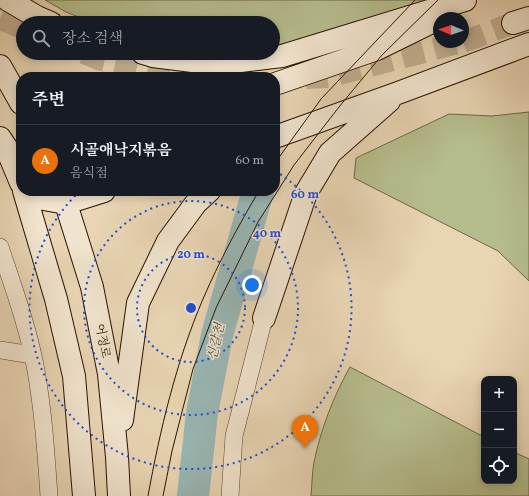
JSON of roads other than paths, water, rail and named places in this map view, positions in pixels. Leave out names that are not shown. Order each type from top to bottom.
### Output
[{"type":"main road","points":[[8,0],[34,16]]},
{"type":"main road","points":[[280,56],[465,0]]},
{"type":"main road","points":[[452,12],[477,0]]},
{"type":"main road","points":[[280,82],[377,49],[433,21]]},
{"type":"main road","points":[[280,136],[529,44]]},
{"type":"main road","points":[[184,60],[216,64],[249,60]]},
{"type":"main road","points":[[0,66],[16,94]]},
{"type":"main road","points":[[264,318],[306,193],[330,153],[398,93]]},
{"type":"main road","points":[[0,138],[16,168]]},
{"type":"main road","points":[[28,196],[56,299],[74,376],[84,496]]},
{"type":"main road","points":[[117,457],[138,303],[168,241],[196,203],[204,196]]},
{"type":"main road","name":"어정로","points":[[64,197],[92,287],[109,374],[119,496]]},
{"type":"street","points":[[0,248],[24,320],[32,355],[42,409],[49,496]]},
{"type":"street","points":[[230,496],[234,436],[264,318]]},
{"type":"street","points":[[0,350],[32,355]]},
{"type":"waterway","name":"신갈천","points":[[193,496],[202,413],[217,335],[257,196]]},
{"type":"tunnel","points":[[0,19],[16,25]]},
{"type":"tunnel","points":[[469,40],[513,23]]},
{"type":"tunnel","points":[[306,78],[328,77],[439,48]]},
{"type":"tunnel","points":[[102,60],[156,72]]},
{"type":"tram line","points":[[280,156],[321,99],[415,0]]},
{"type":"tram line","points":[[280,187],[294,165],[382,55],[438,0]]},
{"type":"tram line","points":[[148,496],[170,396],[193,323],[222,258],[256,196]]},
{"type":"tram line","points":[[163,496],[172,451],[193,369],[216,308],[258,222],[274,196]]},
{"type":"place","name":"시골애낙지볶음","points":[[305,448]]}]
